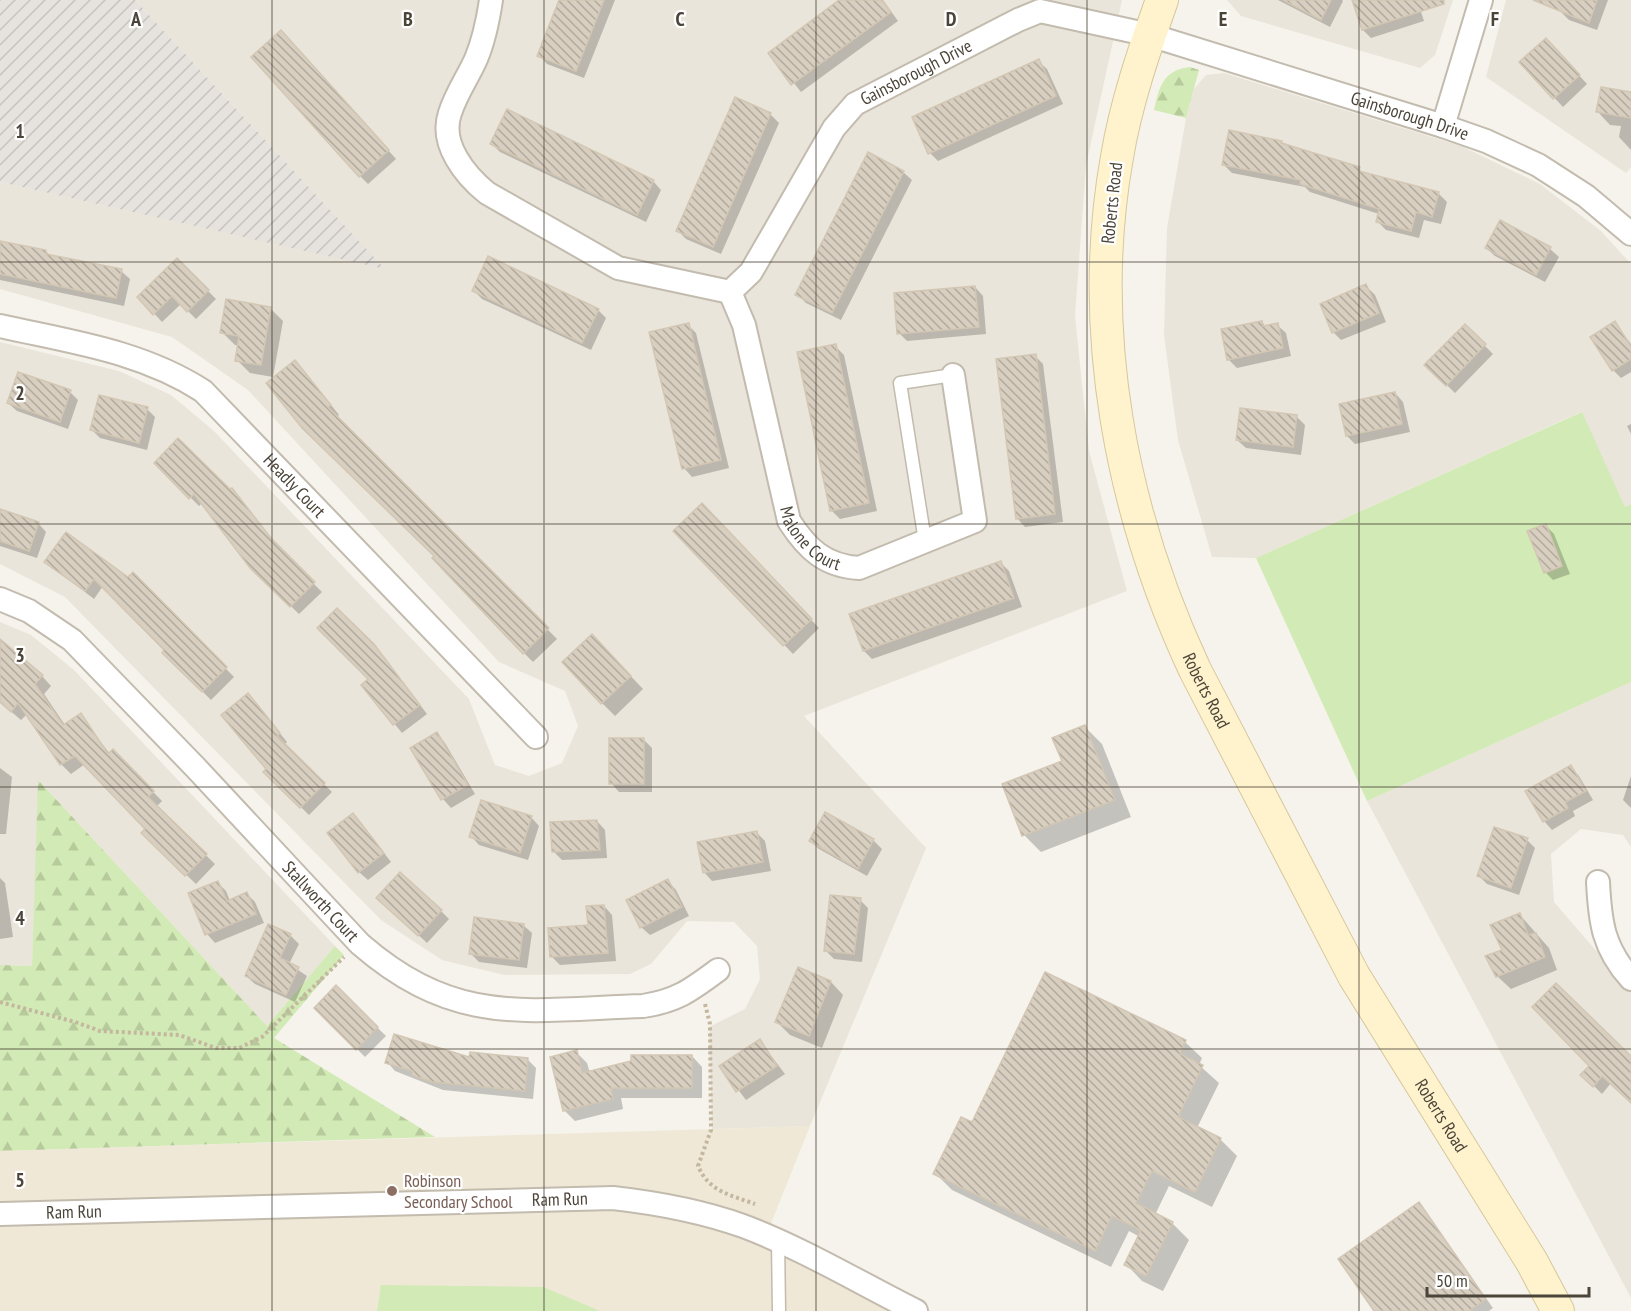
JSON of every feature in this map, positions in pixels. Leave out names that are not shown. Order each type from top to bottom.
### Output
[{"type":"main road","name":"Roberts Road","points":[[1162,0],[1131,96],[1117,156],[1108,221],[1106,287],[1110,360],[1118,429],[1130,490],[1151,565],[1172,622],[1195,670],[1354,976],[1532,1262],[1557,1311]]},
{"type":"street","points":[[491,0],[488,22],[477,57],[448,117],[450,141],[457,159],[469,178],[487,193],[618,268],[730,292]]},
{"type":"street","points":[[1443,126],[1481,0]]},
{"type":"street","name":"Gainsborough Drive","points":[[730,292],[751,272],[834,128],[855,104],[1018,20],[1039,6],[1150,35],[1486,141],[1538,165],[1586,196],[1631,234]]},
{"type":"street","name":"Malone Court","points":[[730,292],[744,325],[789,521],[802,540],[820,558],[842,567],[859,568],[975,521],[953,375]]},
{"type":"street","name":"Headly Court","points":[[0,326],[131,356],[175,372],[204,391],[536,737]]},
{"type":"street","name":"Stallworth Court","points":[[0,599],[29,611],[72,640],[359,942],[386,966],[417,986],[456,1002],[496,1009],[643,1006],[674,1000],[709,976]]},
{"type":"street","points":[[1598,882],[1600,922],[1604,936],[1631,979]]},
{"type":"street","name":"Ram Run","points":[[0,1214],[614,1198],[648,1202],[713,1216],[778,1241],[916,1311]]},
{"type":"lane","points":[[925,542],[900,383],[953,375]]},
{"type":"lane","points":[[778,1241],[779,1311]]},
{"type":"path","points":[[0,1002],[100,1031],[179,1035],[216,1048],[239,1048],[262,1037],[359,942]]},
{"type":"path","points":[[709,976],[711,1130],[698,1166],[705,1181],[722,1191],[755,1204]]},
{"type":"shaded area","points":[[0,0],[135,0],[385,269],[0,182]]},
{"type":"shaded area","points":[[135,0],[1122,0],[1086,165],[1075,316],[1089,451],[1127,591],[804,716],[926,848],[810,1126],[712,1129],[709,1027],[745,1009],[760,979],[757,946],[734,922],[687,921],[651,964],[630,974],[504,975],[442,960],[381,920],[65,597],[0,564],[0,342],[119,371],[171,395],[214,431],[469,699],[495,765],[529,776],[562,763],[578,726],[565,691],[499,662],[248,390],[172,337],[0,289],[0,182],[384,268]]},
{"type":"shaded area","points":[[1227,0],[1453,0],[1435,55],[1420,68],[1241,16]]},
{"type":"shaded area","points":[[1506,0],[1631,0],[1631,167],[1626,173],[1486,77]]},
{"type":"shaded area","points":[[1224,73],[1461,146],[1540,184],[1601,231],[1631,264],[1631,504],[1625,507],[1581,412],[1256,558],[1212,557],[1178,440],[1164,335],[1167,228],[1186,118],[1194,89],[1206,75]]},
{"type":"shaded area","points":[[0,622],[31,635],[74,670],[335,946],[267,1026],[39,781],[32,966],[0,965]]},
{"type":"shaded area","points":[[1631,682],[1631,847],[1623,835],[1581,829],[1551,854],[1554,902],[1631,991],[1631,1298],[1367,801]]},
{"type":"shaded area","name":"Robinson Secondary School","points":[[810,1126],[768,1231],[931,1311],[0,1311],[0,1151]]},
{"type":"green space","points":[[1190,67],[1199,70],[1186,118],[1154,110],[1160,87],[1168,76]]},
{"type":"green space","points":[[1582,412],[1625,507],[1631,504],[1631,682],[1367,801],[1256,558]]},
{"type":"green space","points":[[38,780],[267,1026],[335,946],[344,955],[274,1038],[435,1137],[0,1151],[0,965],[32,966]]},
{"type":"green space","points":[[381,1285],[543,1287],[600,1311],[377,1311]]},
{"type":"building","points":[[559,0],[604,0],[576,71],[537,56]]},
{"type":"building","points":[[839,0],[882,0],[891,12],[791,85],[768,53]]},
{"type":"building","points":[[1283,0],[1331,0],[1321,20]]},
{"type":"building","points":[[1352,0],[1444,0],[1444,4],[1362,30]]},
{"type":"building","points":[[1533,0],[1597,0],[1589,23]]},
{"type":"building","points":[[281,30],[389,150],[359,177],[251,57]]},
{"type":"building","points":[[1546,38],[1580,75],[1553,99],[1519,62]]},
{"type":"building","points":[[1039,59],[1056,96],[928,154],[912,117]]},
{"type":"building","points":[[1601,87],[1631,92],[1631,118],[1596,112]]},
{"type":"building","points":[[735,97],[771,113],[713,247],[676,231]]},
{"type":"building","points":[[507,109],[654,180],[637,215],[490,144]]},
{"type":"building","points":[[1229,130],[1282,141],[1281,143],[1360,167],[1359,171],[1439,192],[1432,217],[1416,212],[1411,231],[1376,222],[1379,209],[1300,184],[1301,180],[1222,165]]},
{"type":"building","points":[[868,152],[904,171],[832,313],[795,295]]},
{"type":"building","points":[[1500,220],[1551,247],[1536,275],[1485,248]]},
{"type":"building","points":[[0,241],[46,250],[46,254],[122,269],[116,298],[0,274]]},
{"type":"building","points":[[488,256],[599,309],[582,343],[472,291]]},
{"type":"building","points":[[177,258],[209,290],[187,312],[172,296],[153,315],[137,297]]},
{"type":"building","points":[[1366,284],[1379,313],[1332,333],[1320,304]]},
{"type":"building","points":[[975,286],[979,327],[897,334],[894,293]]},
{"type":"building","points":[[226,299],[271,307],[261,365],[235,361],[239,336],[220,333]]},
{"type":"building","points":[[1262,321],[1263,326],[1278,323],[1283,348],[1227,360],[1221,329]]},
{"type":"building","points":[[1615,321],[1631,347],[1631,359],[1612,371],[1590,337]]},
{"type":"building","points":[[689,323],[721,460],[682,469],[649,332]]},
{"type":"building","points":[[1465,324],[1486,344],[1446,386],[1424,365]]},
{"type":"building","points":[[836,344],[869,503],[830,511],[797,352]]},
{"type":"building","points":[[1036,354],[1055,514],[1016,519],[996,359]]},
{"type":"building","points":[[295,360],[331,405],[328,407],[549,628],[523,654],[432,558],[434,556],[302,428],[266,383]]},
{"type":"building","points":[[18,372],[71,390],[60,422],[7,403]]},
{"type":"building","points":[[1395,392],[1402,424],[1346,436],[1339,404]]},
{"type":"building","points":[[99,395],[148,407],[139,443],[90,430]]},
{"type":"building","points":[[1240,408],[1297,415],[1293,447],[1236,440]]},
{"type":"building","points":[[178,438],[230,489],[232,488],[271,538],[315,582],[290,607],[250,568],[194,494],[189,499],[154,463]]},
{"type":"building","points":[[702,503],[812,619],[783,646],[673,531]]},
{"type":"building","points":[[0,509],[39,522],[29,551],[0,541]]},
{"type":"building","points":[[1546,524],[1562,566],[1544,573],[1527,531]]},
{"type":"building","points":[[66,532],[128,577],[133,572],[227,667],[202,692],[162,653],[164,650],[94,579],[85,591],[44,562]]},
{"type":"building","points":[[1001,561],[1014,598],[863,651],[849,614]]},
{"type":"building","points":[[337,608],[374,644],[420,705],[393,725],[361,685],[368,679],[317,628]]},
{"type":"building","points":[[592,634],[631,676],[601,704],[562,662]]},
{"type":"building","points":[[0,639],[43,675],[35,684],[63,725],[81,713],[108,754],[113,749],[154,791],[148,797],[207,854],[185,876],[141,833],[145,829],[75,756],[60,765],[18,703],[11,712],[0,702]]},
{"type":"building","points":[[248,693],[280,733],[277,736],[325,783],[300,808],[263,772],[266,769],[221,715]]},
{"type":"building","points":[[1085,725],[1115,800],[1022,836],[1002,784],[1062,761],[1052,738]]},
{"type":"building","points":[[437,732],[468,785],[441,800],[410,748]]},
{"type":"building","points":[[609,738],[644,738],[644,784],[609,784]]},
{"type":"building","points":[[1571,765],[1586,791],[1565,802],[1568,808],[1543,822],[1525,791]]},
{"type":"building","points":[[481,800],[532,816],[520,853],[469,837]]},
{"type":"building","points":[[825,812],[874,839],[858,869],[809,841]]},
{"type":"building","points":[[353,813],[384,853],[358,873],[327,833]]},
{"type":"building","points":[[597,820],[600,850],[552,852],[550,822]]},
{"type":"building","points":[[1494,827],[1528,838],[1511,888],[1477,876]]},
{"type":"building","points":[[757,831],[763,862],[703,873],[697,842]]},
{"type":"building","points":[[400,872],[442,910],[418,936],[376,898]]},
{"type":"building","points":[[668,879],[682,907],[640,928],[626,900]]},
{"type":"building","points":[[218,881],[227,901],[247,892],[256,914],[205,935],[188,893]]},
{"type":"building","points":[[830,895],[861,898],[854,954],[824,951]]},
{"type":"building","points":[[604,905],[608,953],[550,957],[548,928],[588,925],[586,906]]},
{"type":"building","points":[[1520,913],[1528,935],[1536,933],[1545,957],[1496,977],[1485,956],[1502,950],[1490,925]]},
{"type":"building","points":[[474,917],[524,924],[519,960],[469,954]]},
{"type":"building","points":[[268,924],[291,934],[280,958],[299,967],[286,995],[245,976]]},
{"type":"building","points":[[798,967],[831,981],[809,1036],[775,1022]]},
{"type":"building","points":[[1045,972],[1186,1040],[1180,1054],[1203,1065],[1178,1117],[1221,1138],[1195,1192],[1152,1171],[1136,1203],[1173,1222],[1146,1276],[1124,1265],[1141,1230],[1112,1216],[1095,1251],[933,1174],[961,1117],[972,1122]]},
{"type":"building","points":[[1556,983],[1631,1056],[1631,1103],[1602,1076],[1593,1087],[1580,1075],[1589,1066],[1532,1007]]},
{"type":"building","points":[[336,985],[378,1027],[356,1050],[314,1008]]},
{"type":"building","points":[[394,1034],[469,1057],[470,1052],[528,1058],[525,1091],[433,1082],[412,1075],[413,1071],[385,1063]]},
{"type":"building","points":[[760,1039],[777,1066],[736,1092],[719,1066]]},
{"type":"building","points":[[577,1050],[582,1073],[631,1061],[631,1055],[692,1055],[692,1088],[611,1088],[613,1099],[563,1111],[550,1057]]},
{"type":"building","points":[[1419,1202],[1486,1299],[1469,1311],[1374,1311],[1338,1259]]},
{"type":"place","name":"Robinson Secondary School","points":[[392,1191]]}]
